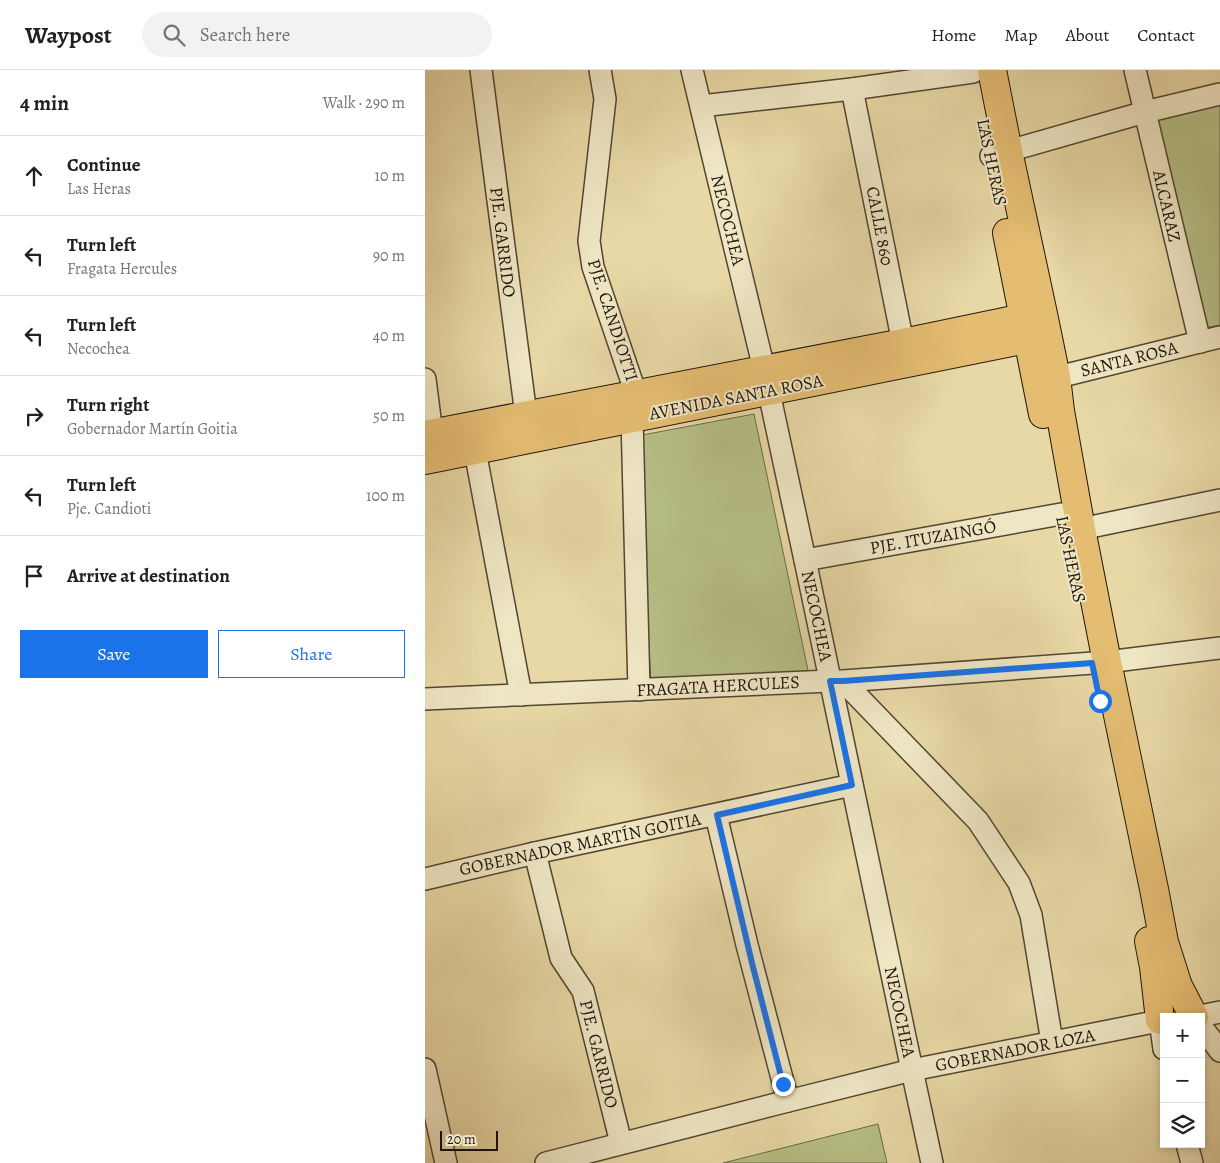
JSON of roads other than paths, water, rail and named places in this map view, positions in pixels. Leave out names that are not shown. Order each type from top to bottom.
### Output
[{"type":"main road","name":"LAS HERAS","points":[[979,70],[1036,326],[1155,968],[1161,1013]]},
{"type":"main road","name":"AVENIDA SANTA ROSA","points":[[428,435],[473,438],[1036,326]]},
{"type":"main road","name":"AVENIDA SANTA ROSA","points":[[425,460],[526,415],[634,406]]},
{"type":"main road","name":"LAS HERAS","points":[[1099,663],[1154,888],[1164,942],[1178,986],[1192,1013]]},
{"type":"street","name":"PJE. GARRIDO","points":[[481,70],[526,415]]},
{"type":"street","name":"PJE. CANDIOTTI","points":[[600,70],[605,99],[589,241],[593,267],[634,406],[639,690]]},
{"type":"street","name":"NECOCHEA","points":[[692,70],[766,380],[805,560],[836,681],[852,785],[932,1163]]},
{"type":"street","points":[[701,106],[852,89],[979,70]]},
{"type":"street","name":"ALCARAZ","points":[[1135,70],[1199,342]]},
{"type":"street","name":"CALLE 860","points":[[852,89],[905,353]]},
{"type":"street","points":[[999,154],[1145,112],[1220,94]]},
{"type":"street","name":"SANTA ROSA","points":[[1046,380],[1220,337]]},
{"type":"street","points":[[425,379],[428,435]]},
{"type":"street","points":[[473,438],[521,695]]},
{"type":"street","name":"PJE. ITUZAINGÓ","points":[[805,560],[1220,500]]},
{"type":"street","name":"FRAGATA HERCULES","points":[[425,699],[836,681],[1099,663],[1220,648]]},
{"type":"street","points":[[836,681],[978,821],[1019,882],[1031,915],[1053,1042]]},
{"type":"street","name":"GOBERNADOR MARTÍN GOITIA","points":[[425,879],[535,853],[852,785]]},
{"type":"street","points":[[717,815],[752,963],[788,1101]]},
{"type":"street","name":"PJE. GARRIDO","points":[[535,853],[561,958],[583,991],[621,1144]]},
{"type":"street","points":[[1205,1015],[1220,1012]]},
{"type":"street","name":"GOBERNADOR LOZA","points":[[546,1163],[912,1070],[1160,1020]]},
{"type":"street","points":[[1205,1031],[1220,1050]]},
{"type":"street","points":[[425,1069],[446,1163]]},
{"type":"street","points":[[1188,1148],[1192,1163]]}]
